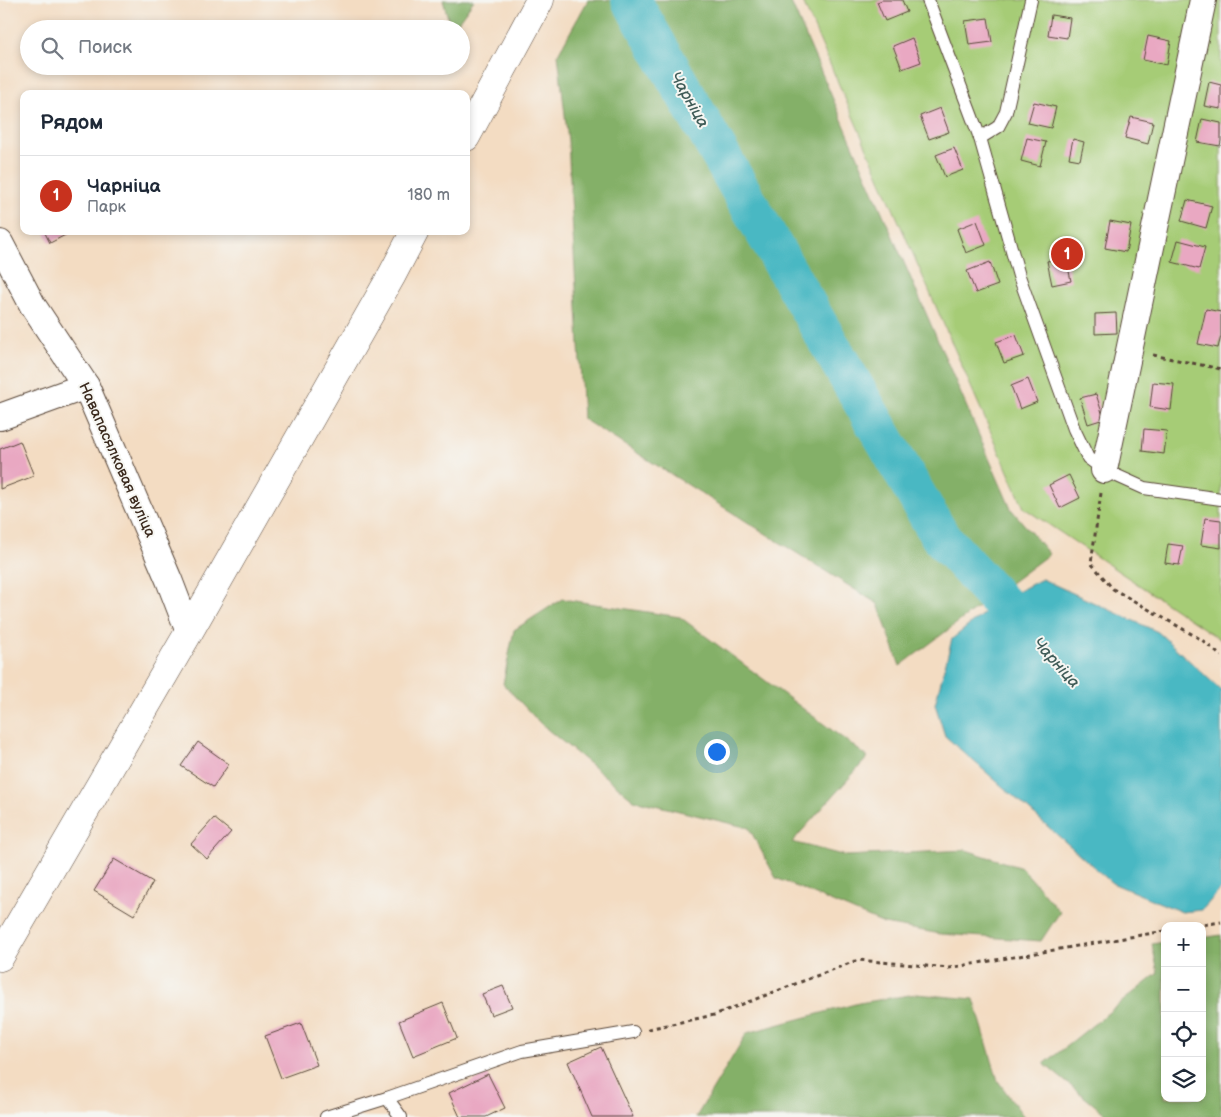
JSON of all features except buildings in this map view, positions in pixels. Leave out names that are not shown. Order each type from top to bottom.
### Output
[{"type":"main road","points":[[470,130],[540,0]]},
{"type":"main road","points":[[0,958],[189,632],[413,235]]},
{"type":"street","points":[[1104,470],[1203,0]]},
{"type":"street","name":"Навапасялковая вуліца","points":[[0,243],[33,306],[86,386],[169,580],[189,632]]},
{"type":"street","points":[[0,417],[86,386]]},
{"type":"lane","points":[[928,0],[980,138],[1019,276],[1074,429],[1088,458],[1104,470],[1144,488],[1221,500]]},
{"type":"lane","points":[[980,138],[998,127],[1006,112],[1031,0]]},
{"type":"lane","points":[[326,1117],[522,1051],[633,1032]]},
{"type":"lane","points":[[387,1098],[401,1117]]},
{"type":"path","points":[[1129,350],[1221,369]]},
{"type":"path","points":[[1104,470],[1091,563],[1113,589],[1202,640],[1221,656]]},
{"type":"path","points":[[1206,924],[1221,922]]},
{"type":"path","points":[[633,1032],[714,1014],[858,960],[949,968],[1161,932]]},
{"type":"green space","points":[[443,0],[474,0],[460,20],[449,20]]},
{"type":"green space","points":[[588,0],[790,0],[1011,509],[1049,554],[900,666],[878,604],[583,419],[568,141],[558,54]]},
{"type":"green space","points":[[802,0],[1221,0],[1221,640],[1024,508]]},
{"type":"green space","points":[[562,599],[680,617],[868,757],[792,842],[846,856],[966,850],[1022,868],[1060,912],[1041,941],[941,934],[884,924],[776,878],[749,828],[634,800],[542,725],[503,684],[514,630]]},
{"type":"green space","points":[[1221,935],[1221,1117],[1109,1117],[1044,1064],[1158,973],[1152,944],[1161,943],[1161,1102],[1206,1102],[1206,937]]},
{"type":"green space","points":[[916,994],[974,999],[998,1081],[1024,1117],[696,1117],[747,1033],[859,1003]]},
{"type":"water","points":[[1042,579],[1158,632],[1221,690],[1221,889],[1202,910],[1182,912],[1112,883],[945,736],[935,704],[952,639],[999,601]]},
{"type":"waterway","name":"Чарніца","points":[[631,0],[940,536],[1036,641]]},
{"type":"place","name":"Чарніца","points":[[1067,254]]}]
